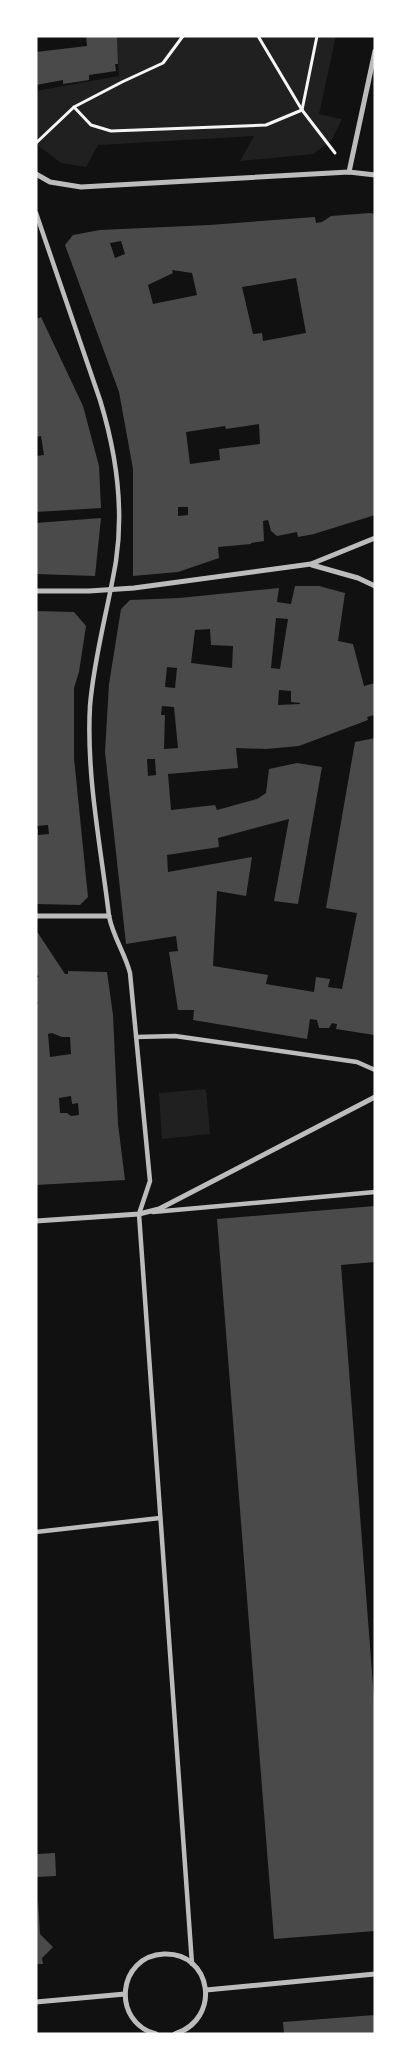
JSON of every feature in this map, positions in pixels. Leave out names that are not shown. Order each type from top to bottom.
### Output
[{"type":"street","points":[[349,172],[375,52]]},
{"type":"street","points":[[36,174],[50,182],[81,187],[349,172],[375,175]]},
{"type":"street","points":[[36,213],[100,400],[114,453],[119,516],[116,559],[92,685],[89,724],[91,768],[109,916],[114,934],[128,963],[130,973],[150,1181],[139,1214],[192,1964]]},
{"type":"street","points":[[36,591],[110,590],[311,564],[375,538]]},
{"type":"street","points":[[311,564],[358,578],[375,586]]},
{"type":"street","points":[[36,916],[109,916]]},
{"type":"street","points":[[136,1037],[175,1036],[357,1062],[375,1070]]},
{"type":"street","points":[[139,1214],[168,1206],[375,1098]]},
{"type":"street","points":[[36,1221],[139,1214],[375,1192]]},
{"type":"street","points":[[36,1532],[160,1518]]},
{"type":"street","points":[[156,2034],[148,2032],[136,2022],[128,2009],[125,1994],[130,1974],[144,1960],[153,1956],[168,1954],[178,1956],[192,1964],[201,1975],[206,1990],[205,2004],[197,2021],[175,2034]]},
{"type":"street","points":[[206,1990],[375,1974]]},
{"type":"street","points":[[36,2002],[125,1994]]},
{"type":"path","points":[[36,143],[74,107],[163,63],[184,36]]},
{"type":"path","points":[[258,36],[302,110],[349,172]]},
{"type":"path","points":[[302,110],[316,36]]},
{"type":"path","points":[[74,107],[91,125],[111,131],[266,125],[302,110]]},
{"type":"shaded area","points":[[117,36],[336,36],[319,114],[342,119],[331,141],[313,154],[240,161],[254,136],[98,145],[86,167],[61,163],[36,144],[36,91],[119,76]]},
{"type":"shaded area","points":[[206,1089],[210,1134],[162,1139],[159,1093]]},
{"type":"building","points":[[86,36],[117,36],[118,64],[115,64],[116,71],[89,75],[89,80],[63,84],[63,80],[36,85],[36,52],[87,46]]},
{"type":"building","points":[[375,214],[375,515],[314,534],[298,537],[297,532],[277,536],[271,531],[268,520],[263,521],[264,541],[218,547],[219,558],[178,572],[133,576],[133,469],[119,392],[65,245],[73,235],[100,230],[209,225],[315,217],[316,223],[322,222],[331,216]],"holes":[[[121,241],[125,254],[115,258],[110,243]],[[172,270],[192,273],[197,295],[153,304],[148,285],[173,273]],[[296,278],[306,333],[263,341],[262,333],[253,334],[242,287]],[[259,424],[260,444],[219,449],[220,460],[190,464],[186,432],[225,426],[226,429]],[[178,507],[188,507],[188,515],[178,516]]]},
{"type":"building","points":[[41,317],[83,406],[99,466],[101,508],[36,512],[36,456],[44,455],[41,436],[36,437],[36,319]]},
{"type":"building","points":[[101,518],[95,576],[36,574],[36,523]]},
{"type":"building","points":[[295,586],[319,586],[345,593],[338,641],[353,644],[364,686],[375,683],[375,715],[367,717],[368,720],[299,746],[266,749],[236,748],[238,768],[168,774],[171,810],[215,805],[217,810],[257,799],[266,793],[269,769],[297,763],[322,767],[298,904],[274,901],[289,819],[218,838],[219,847],[167,855],[168,872],[252,857],[246,896],[217,891],[213,966],[268,975],[266,984],[314,992],[316,977],[330,979],[328,987],[342,989],[357,913],[326,908],[355,742],[375,738],[374,1035],[336,1029],[337,1024],[332,1023],[329,1028],[319,1028],[317,1020],[310,1019],[307,1039],[193,1020],[194,1010],[178,1010],[169,952],[178,951],[176,936],[126,944],[105,752],[109,684],[121,609],[130,600],[179,598],[279,588],[277,602],[291,604]],"holes":[[[276,618],[288,619],[280,669],[271,668]],[[210,629],[211,645],[233,646],[232,668],[191,663],[195,630]],[[167,667],[177,668],[175,688],[165,687]],[[279,690],[291,691],[291,702],[300,703],[278,705]],[[162,706],[174,707],[178,748],[164,749],[165,715],[161,715]],[[147,759],[155,759],[156,775],[148,776]]]},
{"type":"building","points":[[36,611],[74,612],[86,626],[79,672],[74,688],[74,758],[88,897],[80,905],[36,904],[36,829],[38,829],[38,835],[49,834],[48,825],[36,826]]},
{"type":"building","points":[[36,930],[65,974],[68,974],[68,971],[107,972],[113,1015],[118,1124],[125,1180],[36,1185],[36,1005],[38,1004],[36,978],[39,977],[36,973]],"holes":[[[52,1033],[62,1037],[70,1037],[71,1054],[50,1057],[48,1034]],[[71,1096],[72,1104],[78,1103],[79,1115],[71,1116],[67,1113],[60,1113],[59,1098]]]},
{"type":"building","points":[[375,1206],[375,1262],[341,1265],[375,1712],[375,1931],[274,1939],[217,1219]]},
{"type":"building","points":[[55,1853],[56,1876],[36,1877],[36,1854]]},
{"type":"building","points":[[38,1899],[40,1934],[53,1947],[42,1958],[43,1964],[36,1964]]},
{"type":"building","points":[[375,2015],[375,2034],[284,2034],[283,2022]]}]
